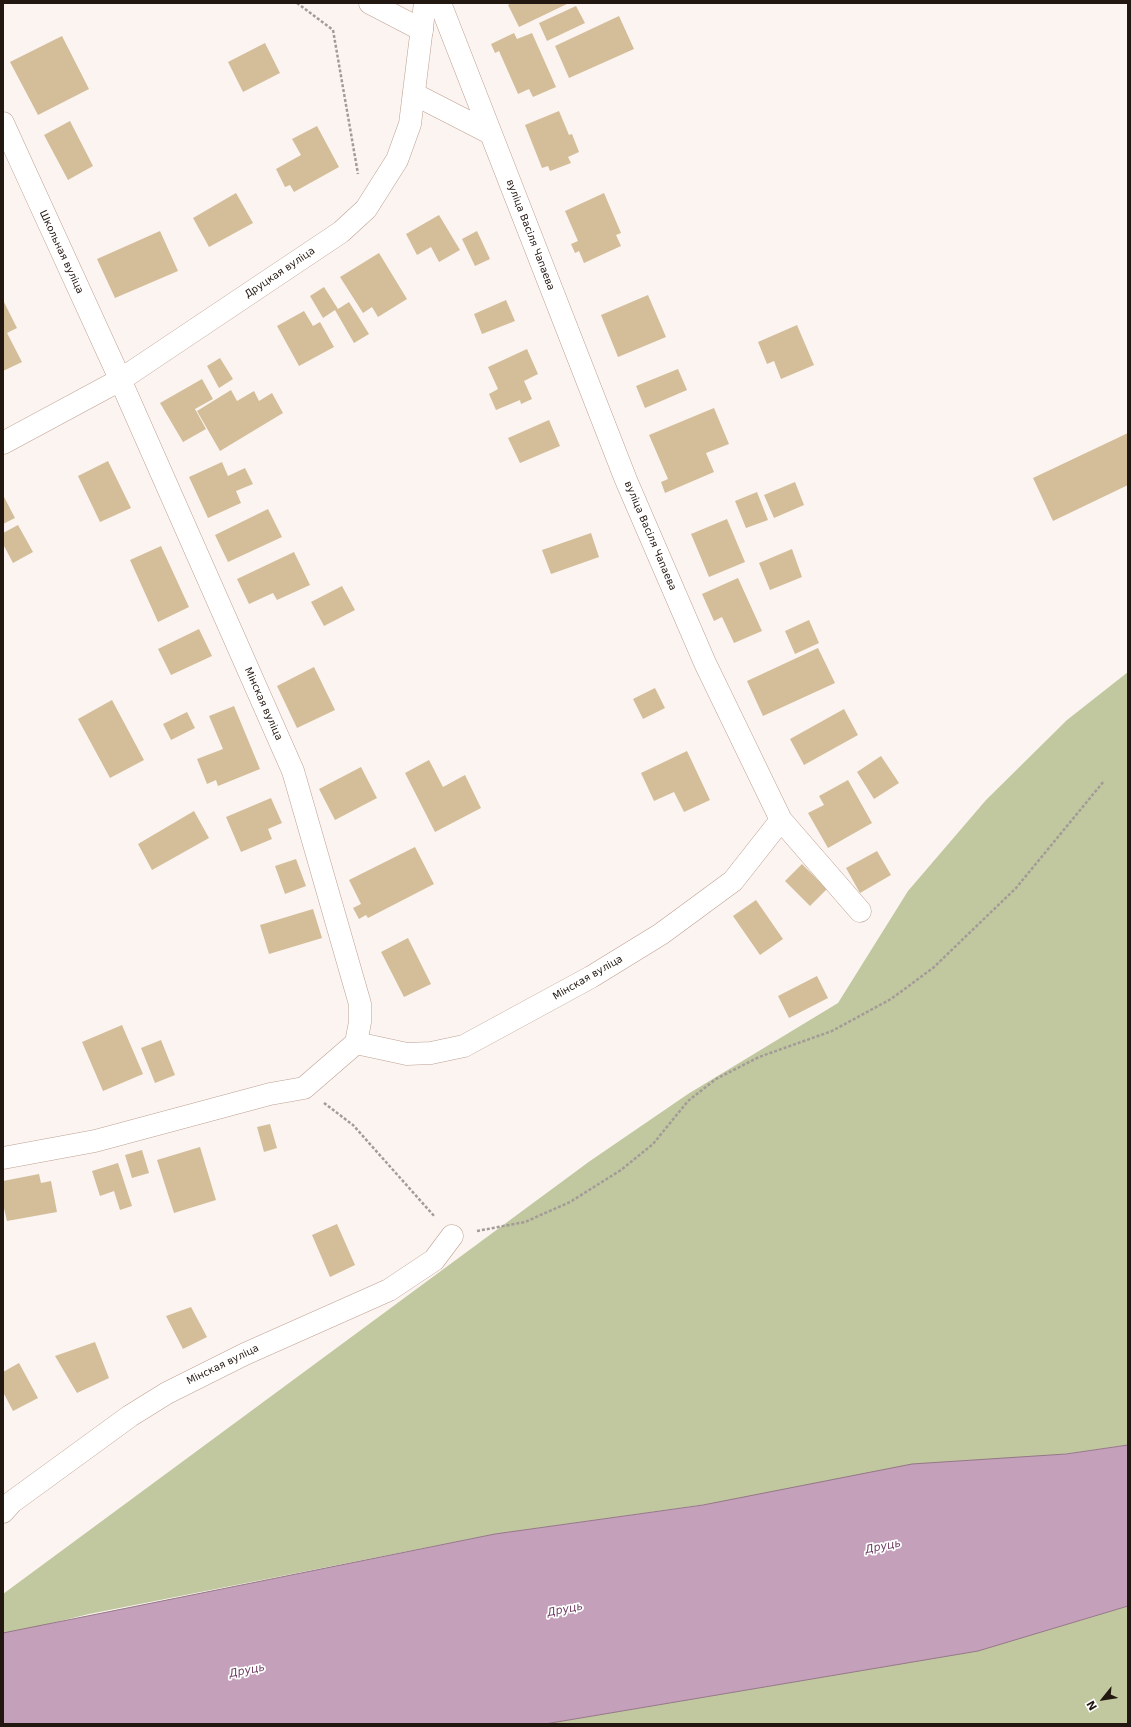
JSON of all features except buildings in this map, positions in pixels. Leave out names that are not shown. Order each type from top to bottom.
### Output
[{"type":"street","points":[[370,3],[422,30]]},
{"type":"street","name":"Друцкая вуліца","points":[[3,442],[120,380],[341,232],[366,209],[397,160],[410,124],[425,3]]},
{"type":"street","name":"вуліца Васіля Чапаева","points":[[440,3],[626,480],[705,663],[781,820],[860,911]]},
{"type":"street","points":[[414,94],[490,133]]},
{"type":"street","name":"Школьная вуліца","points":[[3,123],[120,380]]},
{"type":"street","name":"Мінская вуліца","points":[[120,380],[293,771],[360,1004],[360,1022],[356,1043],[407,1054],[431,1053],[464,1046],[591,977],[661,934],[733,881],[781,820]]},
{"type":"street","points":[[3,1158],[95,1141],[270,1094],[304,1088],[356,1043]]},
{"type":"street","name":"Мінская вуліца","points":[[3,1512],[12,1502],[130,1416],[167,1394],[246,1354],[389,1290],[434,1260],[452,1236]]},
{"type":"path","points":[[297,3],[333,30],[358,178]]},
{"type":"path","points":[[304,1088],[353,1125],[452,1236],[525,1222],[570,1202],[621,1170],[653,1144],[688,1101],[716,1079],[759,1057],[832,1031],[891,999],[934,968],[1016,888],[1104,781]]},
{"type":"green space","points":[[1128,672],[1128,1445],[495,1534],[89,1614],[3,1635],[3,1594],[590,1161],[688,1094],[838,1003],[908,891],[986,800],[1067,720]]},
{"type":"green space","points":[[1128,1606],[1128,1724],[545,1724],[977,1651]]},
{"type":"water","name":"Друць","points":[[1128,1445],[1128,1606],[978,1651],[545,1724],[3,1724],[3,1633],[495,1534],[703,1505],[912,1464],[1066,1454]]}]
